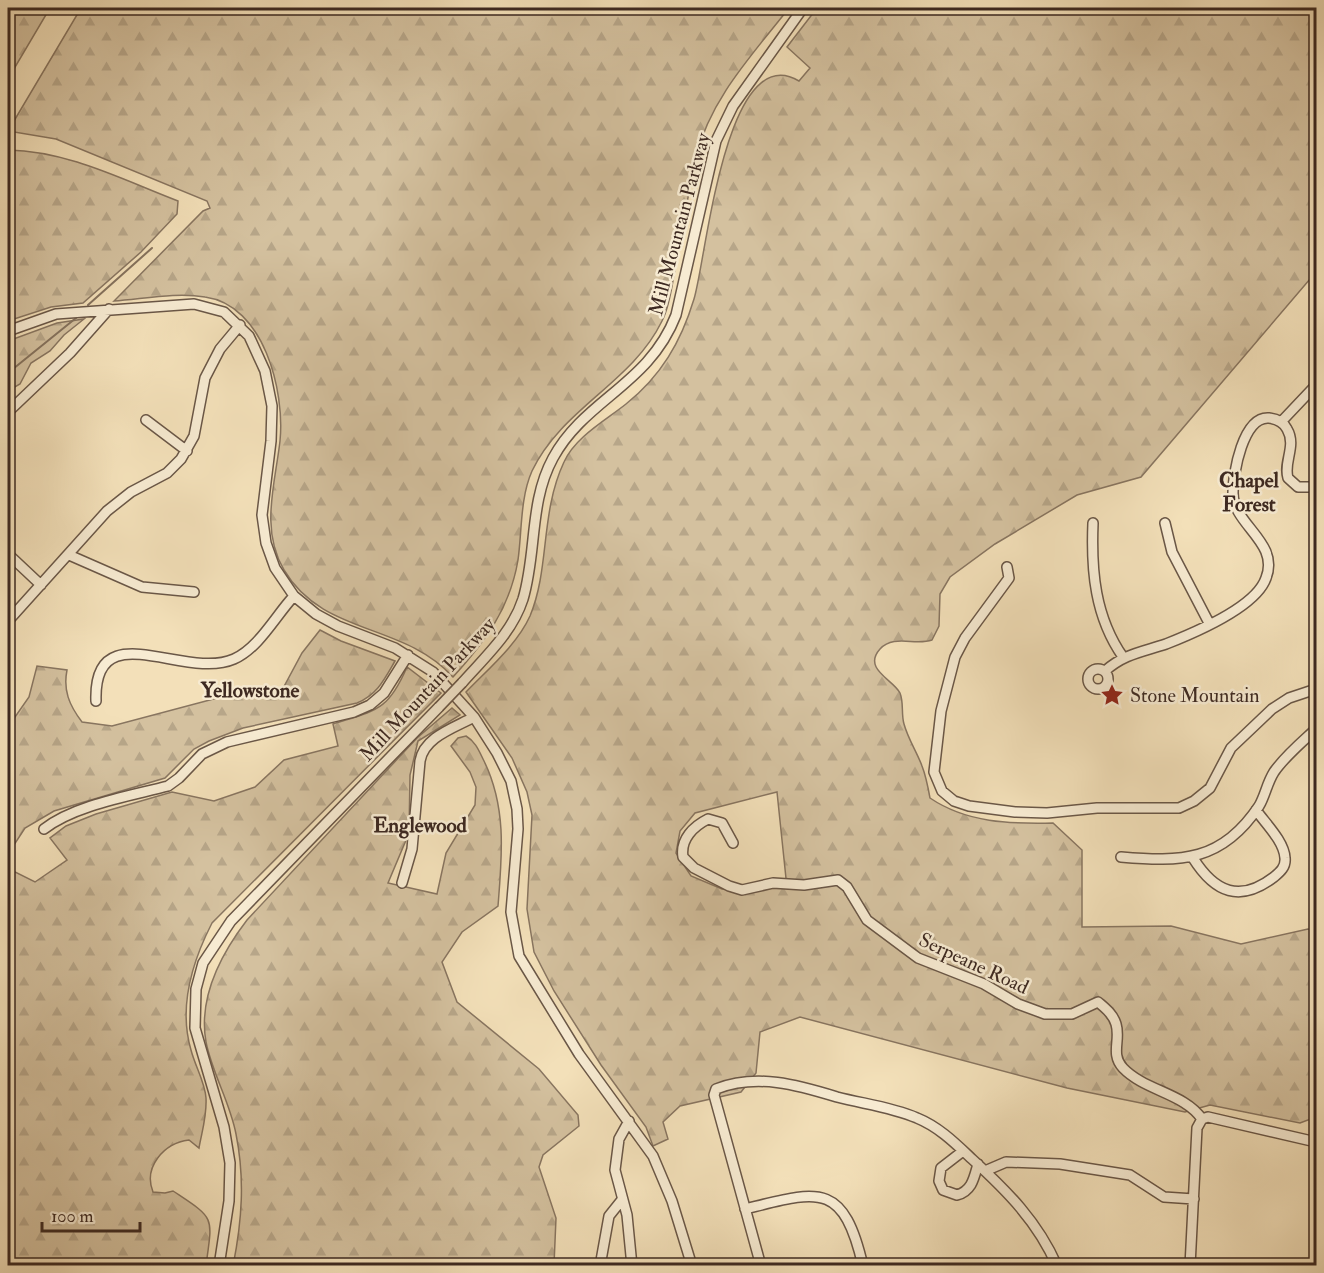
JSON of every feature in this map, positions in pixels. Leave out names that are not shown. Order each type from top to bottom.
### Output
[{"type":"street","name":"Mill Mountain Parkway","points":[[219,1266],[229,1201],[230,1163],[224,1127],[195,1028],[196,989],[203,963],[231,921],[462,683],[498,643],[517,614],[527,582],[538,500],[553,457],[572,431],[649,362],[666,337],[676,315],[685,281],[716,141],[733,106],[802,8]]},
{"type":"street","points":[[8,331],[56,314],[204,305],[224,312],[240,325],[260,357],[272,406],[271,441],[263,498],[264,536],[275,568],[294,596],[325,620],[408,655],[432,672],[474,717],[505,768],[515,797],[518,830],[511,912],[519,956],[579,1054],[629,1121],[662,1174],[692,1266]]},
{"type":"street","points":[[8,412],[70,353],[109,309]]},
{"type":"street","points":[[8,621],[107,511],[131,492],[167,473],[186,451],[197,423],[205,378],[220,349],[240,325]]},
{"type":"street","points":[[1281,422],[1317,385]]},
{"type":"street","points":[[1105,671],[1123,657],[1165,644],[1248,602],[1266,579],[1269,564],[1264,548],[1238,510],[1233,489],[1249,427],[1264,418],[1281,422],[1287,428],[1291,441],[1288,478],[1298,487],[1317,487]]},
{"type":"street","points":[[146,420],[186,451]]},
{"type":"street","points":[[1165,523],[1172,552],[1209,623]]},
{"type":"street","points":[[1094,524],[1097,597],[1108,633],[1123,657]]},
{"type":"street","points":[[8,554],[41,585]]},
{"type":"street","points":[[69,555],[142,587],[194,592]]},
{"type":"street","points":[[1007,567],[1009,578],[965,638],[955,657],[941,711],[934,772],[942,791],[954,801],[969,806],[1015,812],[1047,813],[1096,808],[1179,808],[1194,801],[1210,788],[1231,748],[1272,709],[1289,698],[1317,689]]},
{"type":"street","points":[[96,701],[95,683],[98,671],[115,656],[132,653],[180,663],[226,662],[246,652],[294,596]]},
{"type":"street","points":[[44,829],[60,819],[80,812],[168,786],[180,778],[202,754],[227,742],[363,709],[384,693],[408,655]]},
{"type":"street","points":[[402,883],[412,849],[421,754],[432,740],[474,717]]},
{"type":"street","points":[[1121,857],[1172,860],[1194,858],[1214,850],[1227,841],[1256,810],[1274,772],[1317,729]]},
{"type":"street","points":[[1194,858],[1213,882],[1235,892],[1252,891],[1279,873],[1285,863],[1284,854],[1256,810]]},
{"type":"street","name":"Serpeane Road","points":[[733,843],[722,823],[708,819],[690,832],[683,846],[683,857],[694,868],[742,890],[772,883],[804,885],[838,880],[847,886],[867,920],[902,949],[928,963],[984,984],[1045,1014],[1072,1014],[1098,1002],[1115,1020],[1115,1052],[1125,1070],[1189,1106],[1202,1119]]},
{"type":"street","points":[[761,1266],[714,1095],[716,1089],[749,1081],[780,1082],[917,1117],[942,1132],[981,1167],[1031,1219],[1057,1266]]},
{"type":"street","points":[[1190,1266],[1197,1128],[1202,1119],[1208,1117],[1317,1142]]},
{"type":"street","points":[[629,1121],[619,1139],[615,1170],[621,1201],[627,1215],[632,1266]]},
{"type":"street","points":[[963,1151],[942,1168],[939,1181],[943,1190],[957,1195],[967,1191],[981,1167],[1006,1162],[1060,1164],[1130,1175],[1164,1197],[1194,1199]]},
{"type":"street","points":[[745,1209],[802,1195],[827,1200],[840,1209],[851,1224],[863,1266]]},
{"type":"street","points":[[600,1266],[609,1216],[621,1201]]},
{"type":"green space","points":[[8,8],[50,8],[8,79]]},
{"type":"green space","points":[[81,8],[789,8],[734,78],[711,116],[696,157],[670,295],[662,321],[649,343],[633,362],[561,430],[545,449],[532,471],[523,504],[518,560],[509,594],[486,637],[453,677],[433,659],[411,646],[341,618],[320,607],[300,591],[284,570],[277,554],[271,523],[280,441],[279,399],[266,353],[256,333],[242,316],[225,303],[205,297],[171,296],[114,301],[203,211],[210,208],[207,201],[56,139],[8,131]]},
{"type":"green space","points":[[817,8],[1316,8],[1316,272],[1141,477],[1077,495],[995,544],[950,577],[940,594],[939,626],[932,640],[892,642],[880,649],[875,656],[875,662],[881,674],[900,693],[904,724],[920,761],[930,798],[959,813],[974,817],[1005,822],[1053,823],[1082,850],[1082,927],[1171,926],[1241,944],[1308,929],[1316,930],[1316,1117],[1300,1123],[1210,1105],[1185,1112],[1067,1088],[800,1017],[760,1032],[756,1073],[741,1092],[680,1106],[663,1122],[668,1139],[653,1146],[646,1127],[601,1065],[554,991],[534,952],[527,909],[532,815],[527,792],[512,758],[466,692],[510,647],[530,616],[540,579],[551,501],[556,481],[569,453],[583,437],[650,382],[668,357],[683,330],[694,299],[723,159],[736,121],[753,91],[774,76],[799,81],[810,68],[787,47]],"holes":[[[777,792],[787,888],[722,889],[691,876],[676,853],[680,831],[695,813]]]},
{"type":"green space","points":[[8,150],[52,155],[95,168],[178,201],[177,214],[141,252],[83,303],[51,307],[8,321]]},
{"type":"green space","points":[[84,319],[64,335],[50,351],[31,363],[20,384],[8,391],[8,341],[57,323]]},
{"type":"green space","points":[[320,630],[341,641],[395,661],[379,686],[364,700],[243,728],[209,741],[194,749],[165,778],[54,811],[25,828],[8,854],[8,727],[29,697],[37,666],[67,670],[68,697],[82,722],[112,726],[236,693],[281,692],[302,653]]},
{"type":"green space","points":[[407,667],[441,693],[212,923],[198,953],[189,985],[186,1017],[187,1034],[206,1098],[199,1148],[189,1140],[164,1151],[153,1165],[151,1183],[153,1192],[173,1191],[204,1214],[210,1227],[206,1265],[8,1265],[8,854],[13,871],[35,882],[67,860],[50,838],[66,826],[96,814],[172,792],[214,801],[255,787],[284,760],[338,746],[333,724],[371,711],[387,701]]},
{"type":"green space","points":[[452,708],[460,715],[418,741],[410,775],[409,833],[388,883],[437,894],[446,853],[475,805],[476,787],[470,772],[451,746],[458,738],[466,736],[475,744],[491,779],[500,814],[501,869],[498,906],[462,932],[442,962],[457,1002],[539,1069],[578,1115],[579,1126],[543,1155],[539,1167],[556,1218],[554,1265],[233,1266],[239,1233],[241,1167],[233,1122],[206,1042],[205,1009],[214,977],[228,947],[247,920],[417,738]]},
{"type":"waterway","points":[[8,14],[17,8]]},
{"type":"waterway","points":[[88,305],[152,248]]},
{"type":"waterway","points":[[8,373],[76,318]]},
{"type":"place","name":"Stone Mountain","points":[[1112,695]]},
{"type":"district","name":"Chapel Forest","points":[[1249,492]]},
{"type":"district","name":"Yellowstone","points":[[250,690]]},
{"type":"district","name":"Englewood","points":[[420,825]]}]
